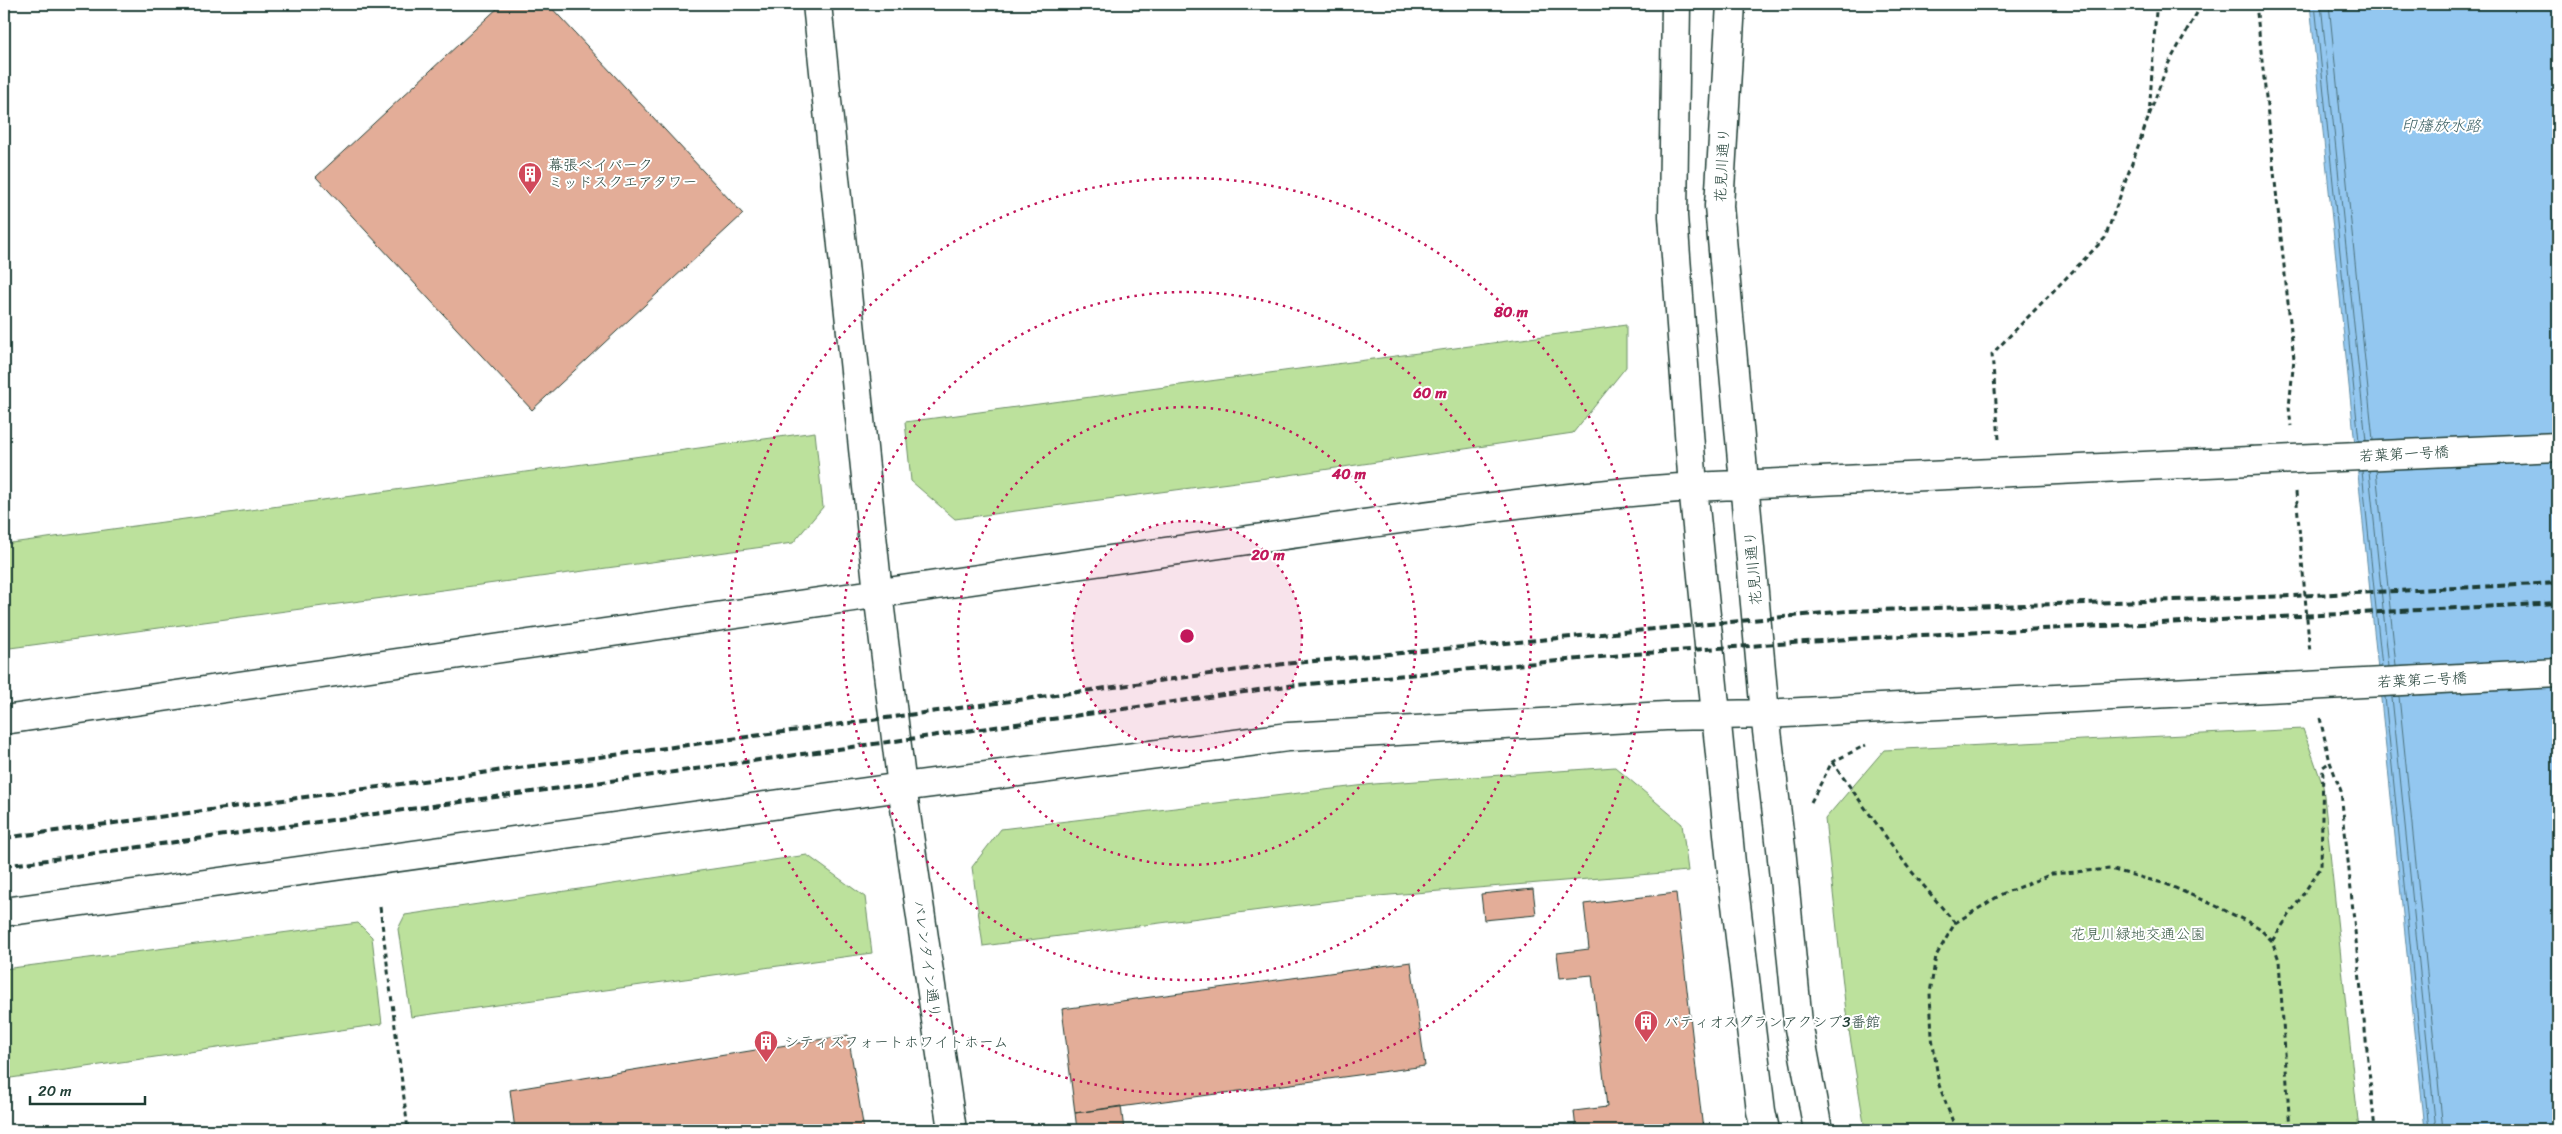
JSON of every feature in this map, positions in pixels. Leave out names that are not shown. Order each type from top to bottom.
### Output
[{"type":"street","name":"バレンタイン通り","points":[[817,4],[878,593],[902,787],[952,1130]]},
{"type":"street","points":[[1676,4],[1673,216],[1693,488],[1715,715],[1751,1037],[1765,1130]]},
{"type":"street","name":"花見川通り","points":[[1732,4],[1719,206],[1746,485],[1765,714],[1782,848],[1798,1023],[1818,1130]]},
{"type":"street","name":"若葉第一号橋","points":[[4,720],[1401,518],[1618,493],[1746,485],[2558,447]]},
{"type":"street","name":"若葉第二号橋","points":[[4,912],[902,787],[1288,738],[2558,673]]},
{"type":"path","points":[[2148,122],[2156,11],[2154,4]]},
{"type":"path","points":[[1999,442],[1992,354],[2104,238],[2167,66],[2202,4]]},
{"type":"path","points":[[2256,4],[2294,360],[2289,407],[2291,436]]},
{"type":"path","points":[[2295,483],[2312,662]]},
{"type":"path","points":[[2320,716],[2330,762],[2341,791],[2375,1130]]},
{"type":"path","points":[[1811,807],[1811,800],[1832,762],[1868,743]]},
{"type":"path","points":[[1832,762],[1907,866],[1955,923]]},
{"type":"path","points":[[2272,941],[2321,867],[2323,767],[2330,762]]},
{"type":"path","points":[[1956,1130],[1939,1085],[1932,1037],[1930,992],[1936,956],[1955,923],[2002,894],[2052,874],[2110,869],[2166,884],[2216,906],[2258,927],[2272,941],[2279,960],[2290,1130]]},
{"type":"path","points":[[380,907],[408,1130]]},
{"type":"green space","points":[[1626,325],[1626,367],[1573,433],[1282,476],[955,519],[911,481],[905,422]]},
{"type":"green space","points":[[815,432],[823,507],[793,543],[10,648],[4,642],[4,544]]},
{"type":"green space","name":"花見川緑地交通公園","points":[[2303,729],[2323,786],[2359,1130],[1865,1130],[1846,1012],[1825,819],[1884,750]]},
{"type":"green space","points":[[1615,767],[1682,824],[1688,871],[1353,898],[983,946],[972,867],[1001,829],[1374,784]]},
{"type":"green space","points":[[807,855],[865,897],[872,953],[411,1017],[398,929],[405,915]]},
{"type":"green space","points":[[358,923],[372,937],[382,1024],[4,1079],[4,969]]},
{"type":"water","name":"印旛放水路","points":[[2310,4],[2558,4],[2558,1130],[2425,1130]]},
{"type":"building","name":"幕張ベイパーク ミッドスクエアタワー","points":[[502,4],[548,4],[743,214],[532,410],[316,177]]},
{"type":"building","points":[[1533,889],[1536,915],[1484,920],[1481,894]]},
{"type":"building","name":"パティオスグランアクシブ3番館","points":[[1676,893],[1703,1130],[1576,1130],[1574,1111],[1607,1107],[1592,975],[1560,978],[1557,953],[1589,949],[1584,904]]},
{"type":"building","points":[[1411,962],[1425,1066],[1075,1113],[1062,1009]]},
{"type":"building","name":"シティズフォートホワイトホーム","points":[[848,1035],[864,1130],[515,1130],[510,1090]]},
{"type":"building","points":[[1121,1106],[1124,1130],[1077,1130],[1075,1113]]},
{"type":"railway","points":[[4,838],[1283,664],[1847,611],[2293,596],[2558,583]]},
{"type":"railway","points":[[4,866],[1287,686],[1633,654],[1864,638],[2558,603]]},
{"type":"place","name":"幕張ベイパーク ミッドスクエアタワー","points":[[530,195]]},
{"type":"place","name":"パティオスグランアクシブ3番館","points":[[1646,1043]]},
{"type":"place","name":"シティズフォートホワイトホーム","points":[[766,1063]]}]
